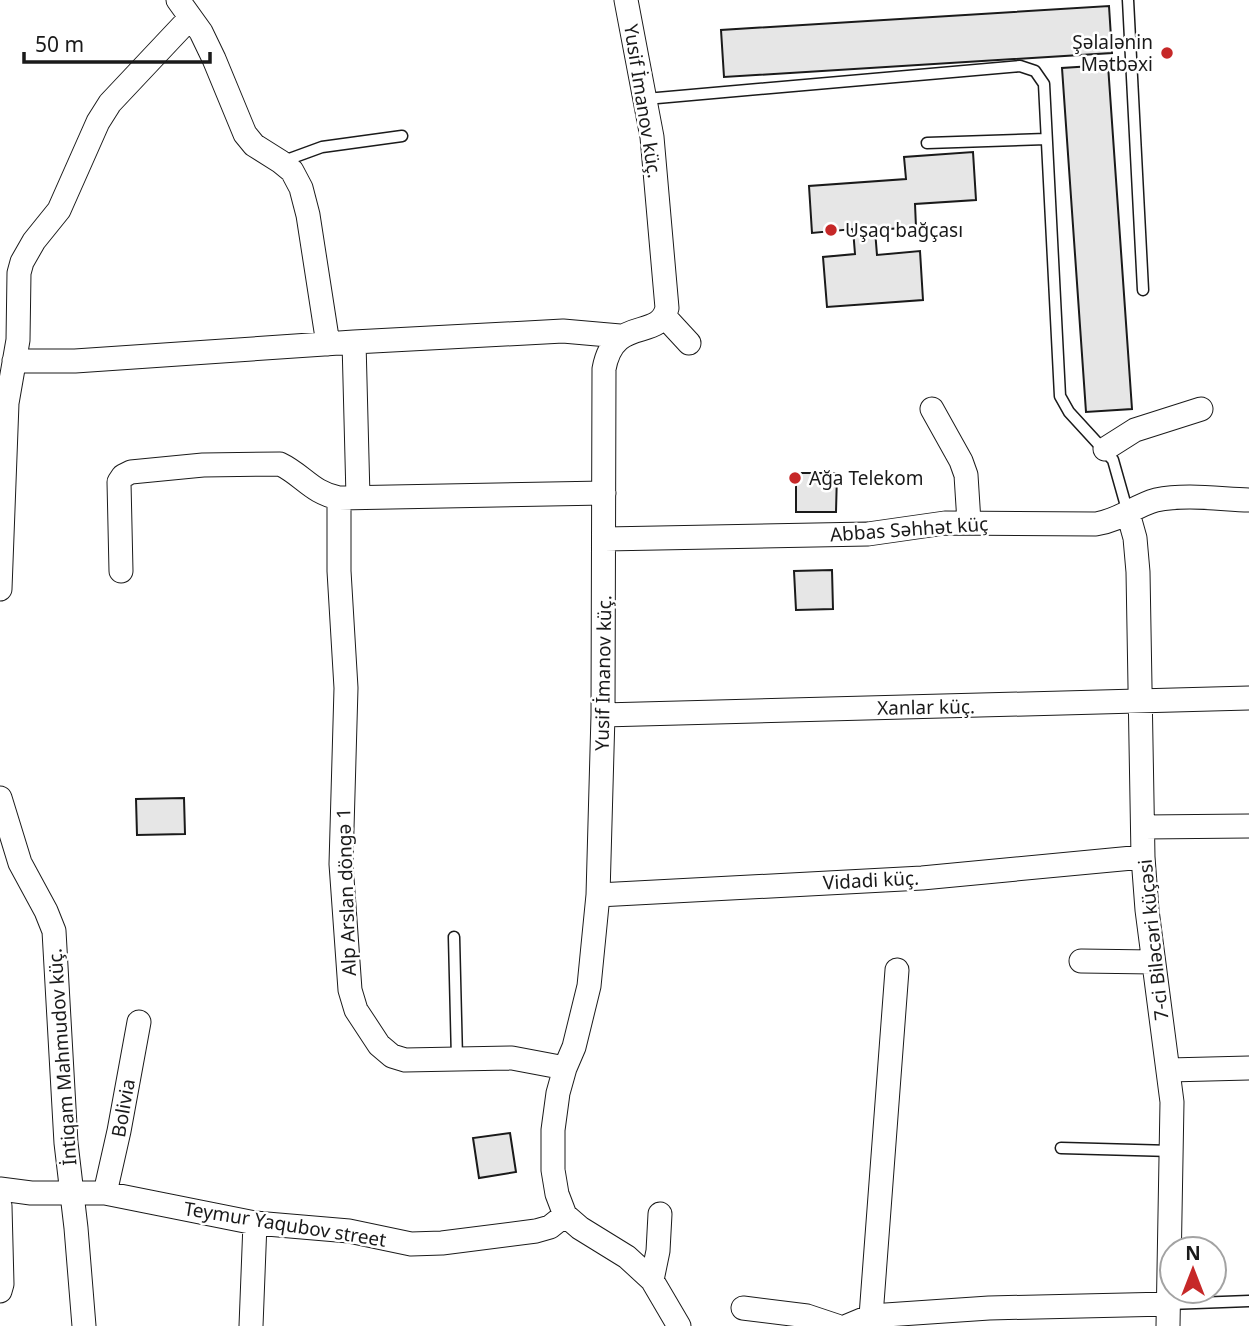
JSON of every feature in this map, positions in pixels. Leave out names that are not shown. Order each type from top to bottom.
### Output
[{"type":"street","name":"Yusif İmanov küç.","points":[[626,0],[655,160],[666,298],[665,317]]},
{"type":"street","points":[[0,589],[7,403],[18,340],[19,273],[11,260],[34,241],[59,210],[98,122],[184,9],[214,58],[245,134],[254,145],[292,172],[301,188],[308,215],[328,344]]},
{"type":"street","points":[[13,361],[75,362],[354,342],[563,331],[620,336],[656,324],[665,317],[689,343]]},
{"type":"street","name":"Yusif İmanov küç.","points":[[565,1215],[556,1194],[553,1130],[558,1093],[574,1047],[589,986],[598,895],[605,540],[604,369],[607,355],[620,336]]},
{"type":"street","name":"Alp Arslan döngə 1","points":[[354,342],[348,497],[339,571],[346,688],[341,864],[350,990],[356,1010],[379,1045],[392,1056],[405,1060],[512,1058],[565,1068]]},
{"type":"street","points":[[932,409],[966,475],[969,523]]},
{"type":"street","points":[[1105,449],[1135,430],[1201,410]]},
{"type":"street","points":[[121,571],[119,482],[131,472],[203,464],[280,464],[291,469],[324,495],[348,497],[604,493]]},
{"type":"street","name":"Abbas Səhhət küç","points":[[605,540],[868,534],[946,523],[1096,524],[1113,521],[1143,504],[1159,500],[1249,499]]},
{"type":"street","name":"7-ci Biləcəri küçəsi","points":[[1128,513],[1135,538],[1138,572],[1143,857],[1153,962],[1169,1070],[1172,1151],[1168,1315]]},
{"type":"street","name":"Xanlar küç.","points":[[603,715],[1249,698]]},
{"type":"street","name":"İntiqam Mahmudov küç.","points":[[0,798],[10,863],[46,911],[54,931],[66,1143],[85,1326]]},
{"type":"street","points":[[1144,827],[1249,826]]},
{"type":"street","name":"Vidadi küç.","points":[[598,895],[922,878],[1143,857]]},
{"type":"street","points":[[1081,961],[1153,962]]},
{"type":"street","points":[[871,1316],[897,970]]},
{"type":"street","name":"Bolivia","points":[[105,1193],[120,1131],[139,1022]]},
{"type":"street","points":[[1169,1070],[1249,1068]]},
{"type":"street","name":"Teymur Yaqubov street","points":[[0,1189],[31,1193],[105,1193],[256,1223],[349,1231],[411,1244],[442,1244],[536,1231],[550,1227],[565,1215]]},
{"type":"street","points":[[0,1206],[0,1291]]},
{"type":"street","points":[[652,1280],[658,1251],[660,1214]]},
{"type":"street","points":[[565,1215],[580,1228],[627,1257],[652,1280],[679,1326]]},
{"type":"street","points":[[251,1326],[256,1223]]},
{"type":"street","points":[[743,1308],[793,1313],[836,1326]]},
{"type":"street","points":[[847,1326],[871,1316],[989,1308],[1168,1315]]},
{"type":"lane","points":[[1128,0],[1143,290]]},
{"type":"lane","points":[[646,99],[1020,66],[1035,71],[1044,84],[1060,396],[1069,412],[1113,460],[1128,513]]},
{"type":"lane","points":[[281,162],[321,147],[402,136]]},
{"type":"lane","points":[[928,143],[1046,139]]},
{"type":"lane","points":[[454,937],[457,1059]]},
{"type":"lane","points":[[1061,1148],[1172,1151]]},
{"type":"lane","points":[[1168,1315],[1249,1301]]},
{"type":"building","points":[[1109,6],[1112,53],[724,77],[721,30]]},
{"type":"building","points":[[1108,65],[1132,409],[1086,412],[1062,68]]},
{"type":"building","name":"Uşaq bağçası","points":[[973,152],[976,200],[915,204],[916,227],[875,230],[877,255],[920,251],[923,300],[827,307],[823,257],[855,254],[853,229],[812,233],[809,186],[906,179],[904,157]]},
{"type":"building","points":[[796,473],[837,473],[836,512],[796,512]]},
{"type":"building","points":[[832,570],[833,609],[796,610],[794,571]]},
{"type":"building","points":[[184,798],[185,834],[137,835],[136,799]]},
{"type":"building","points":[[510,1133],[516,1172],[479,1178],[473,1138]]},
{"type":"place","name":"Şəlalənin Mətbəxi","points":[[1167,53]]},
{"type":"place","name":"Uşaq bağçası","points":[[831,230]]},
{"type":"place","name":"Ağa Telekom","points":[[795,478]]}]
